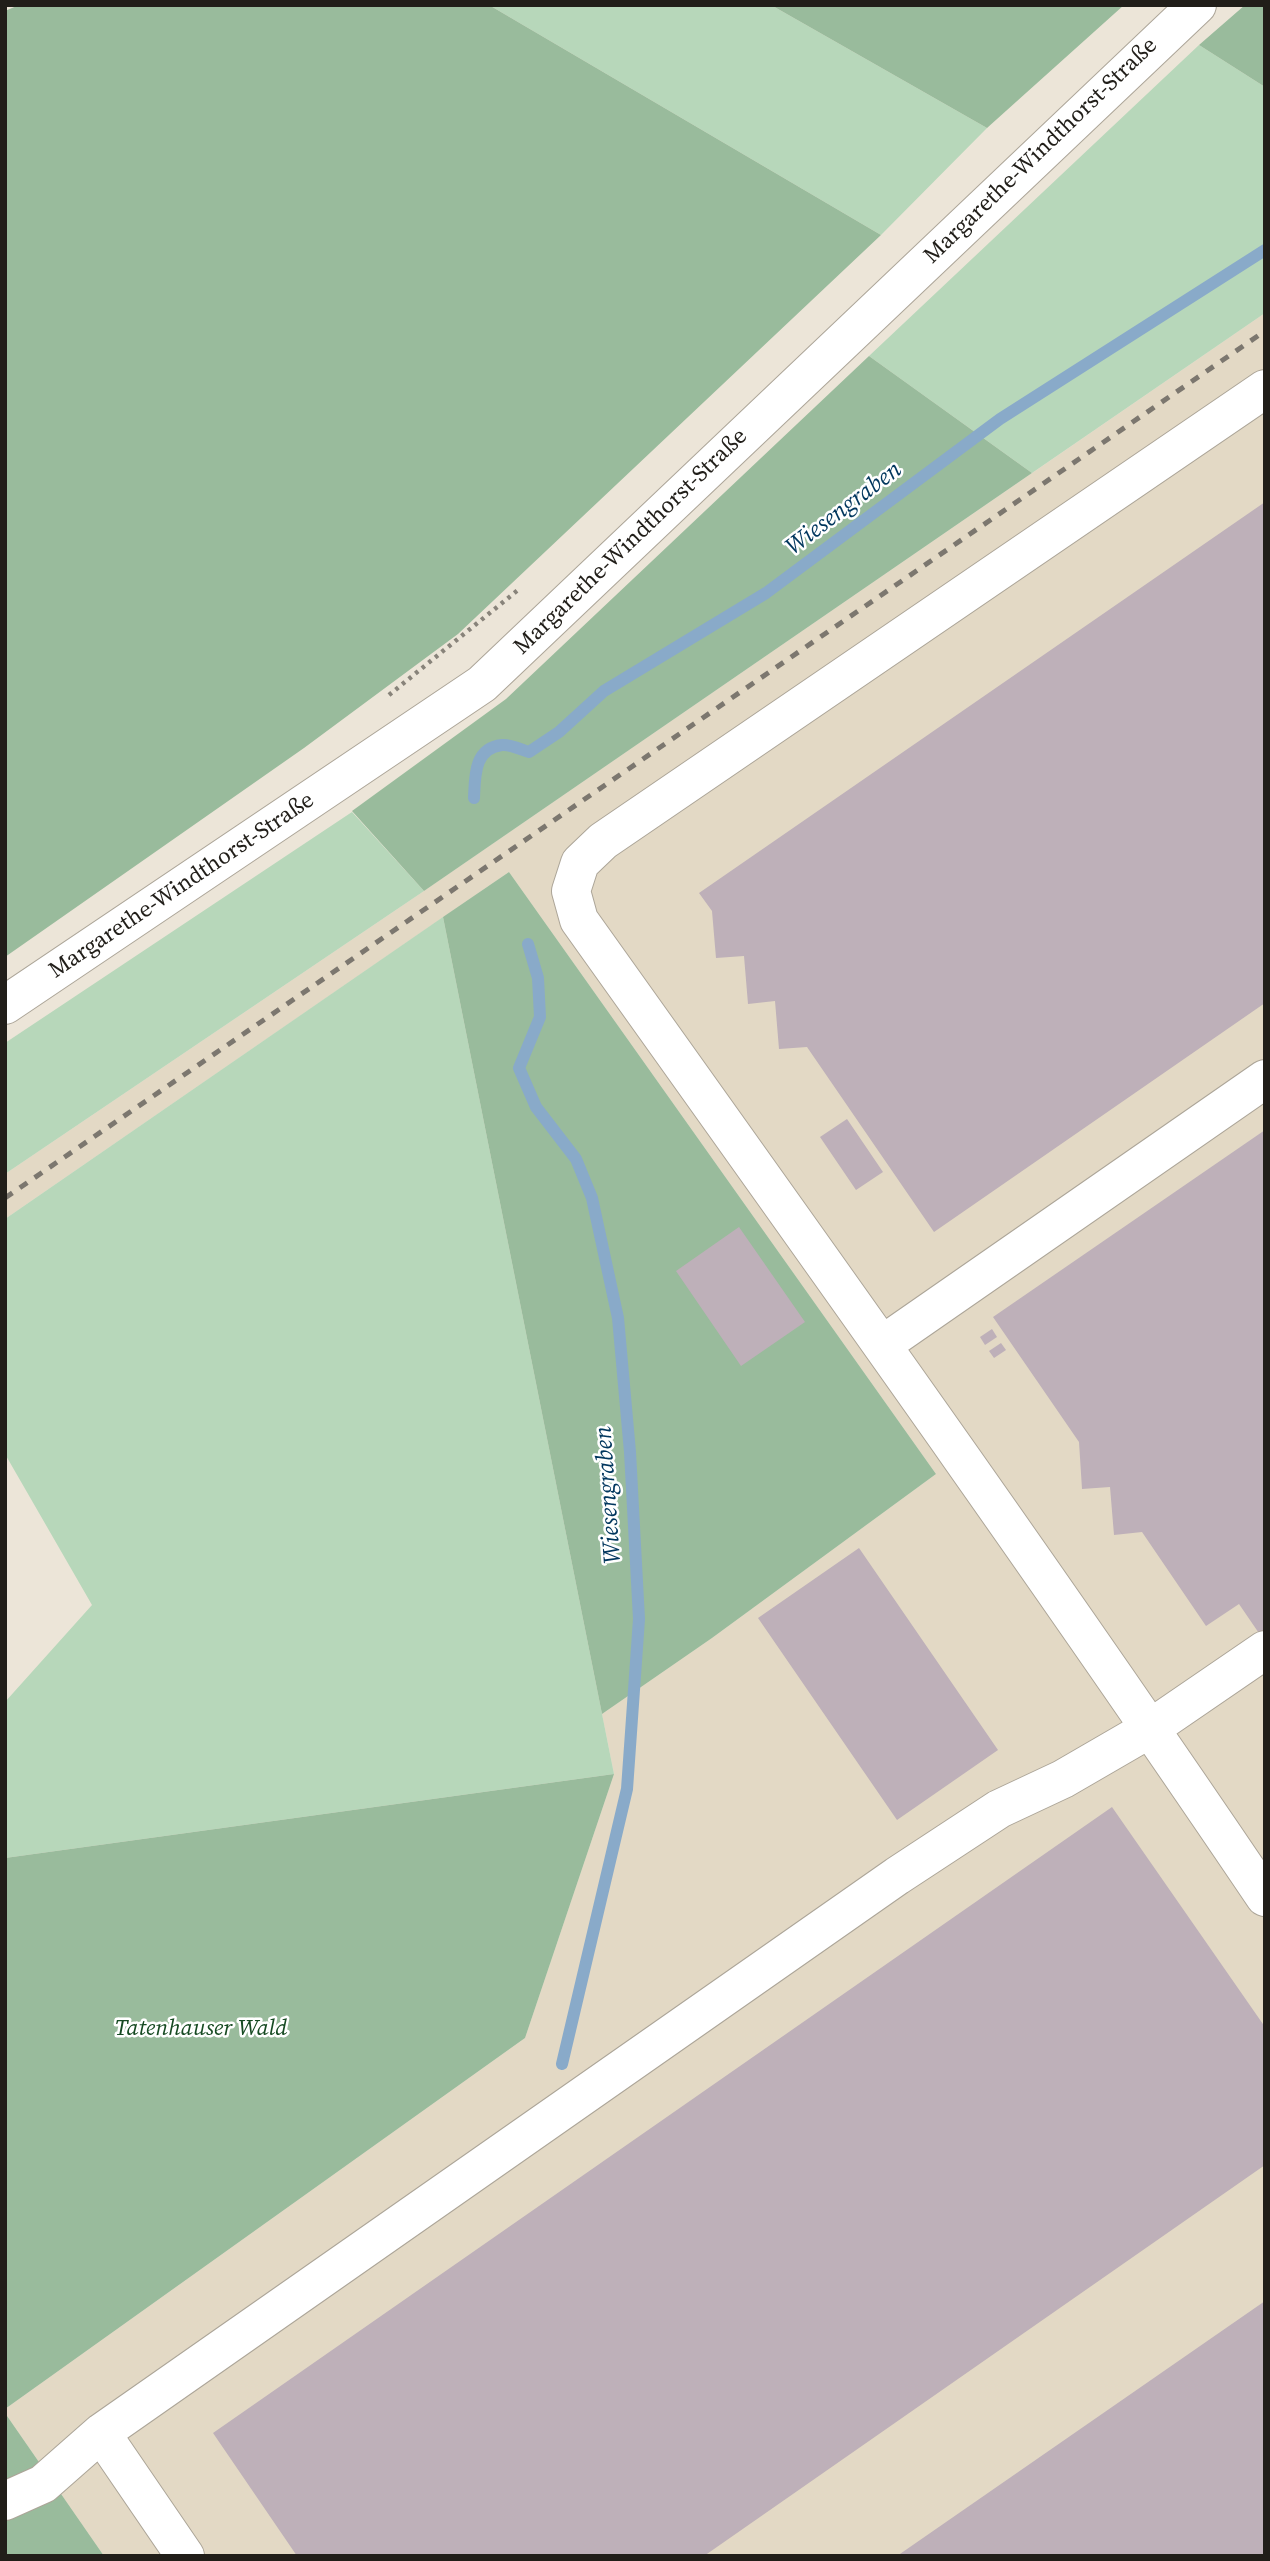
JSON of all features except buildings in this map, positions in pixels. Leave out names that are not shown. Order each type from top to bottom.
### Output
[{"type":"street","name":"Margarethe-Windthorst-Straße","points":[[5,1005],[482,684],[1197,5]]},
{"type":"street","points":[[1265,389],[603,841],[580,863],[571,891],[579,920],[1151,1728],[1265,1897]]},
{"type":"street","points":[[882,1345],[1265,1079]]},
{"type":"street","points":[[5,2501],[43,2484],[102,2433],[897,1876],[999,1809],[1063,1779],[1151,1728],[1265,1650]]},
{"type":"street","points":[[102,2433],[185,2556]]},
{"type":"path","points":[[379,702],[526,583]]},
{"type":"shaded area","points":[[1265,313],[1265,2556],[104,2556],[5,2413],[5,2409],[525,2038],[614,1774],[602,1714],[712,1638],[936,1474],[509,872],[5,1219],[5,1174],[424,891]]},
{"type":"green space","points":[[19,5],[489,5],[881,235],[458,634],[304,748],[5,957],[5,11]]},
{"type":"green space","points":[[489,5],[771,5],[987,128],[881,235]]},
{"type":"green space","points":[[771,5],[1124,5],[987,128]]},
{"type":"green space","points":[[1245,5],[1265,5],[1265,87],[1199,45]]},
{"type":"green space","points":[[1199,45],[1265,87],[1265,313],[1032,473],[869,356]]},
{"type":"green space","points":[[869,356],[1032,473],[424,891],[352,811],[506,699]]},
{"type":"green space","points":[[352,812],[424,891],[5,1174],[5,1043]]},
{"type":"green space","points":[[509,872],[936,1474],[712,1638],[602,1714],[443,917]]},
{"type":"green space","points":[[443,917],[614,1774],[5,1858],[5,1702],[92,1605],[5,1454],[5,1219]]},
{"type":"green space","name":"Tatenhauser Wald","points":[[614,1774],[525,2038],[5,2409],[5,1858]]},
{"type":"green space","points":[[5,2413],[104,2556],[5,2556]]},
{"type":"waterway","name":"Wiesengraben","points":[[474,798],[478,764],[486,751],[505,745],[529,752],[559,732],[604,691],[766,593],[1000,419],[1265,250]]},
{"type":"waterway","name":"Wiesengraben","points":[[528,944],[538,978],[540,1017],[519,1068],[536,1107],[576,1159],[592,1198],[618,1318],[630,1452],[639,1619],[627,1789],[562,2064]]},
{"type":"railway","points":[[5,1198],[1265,331]]}]
